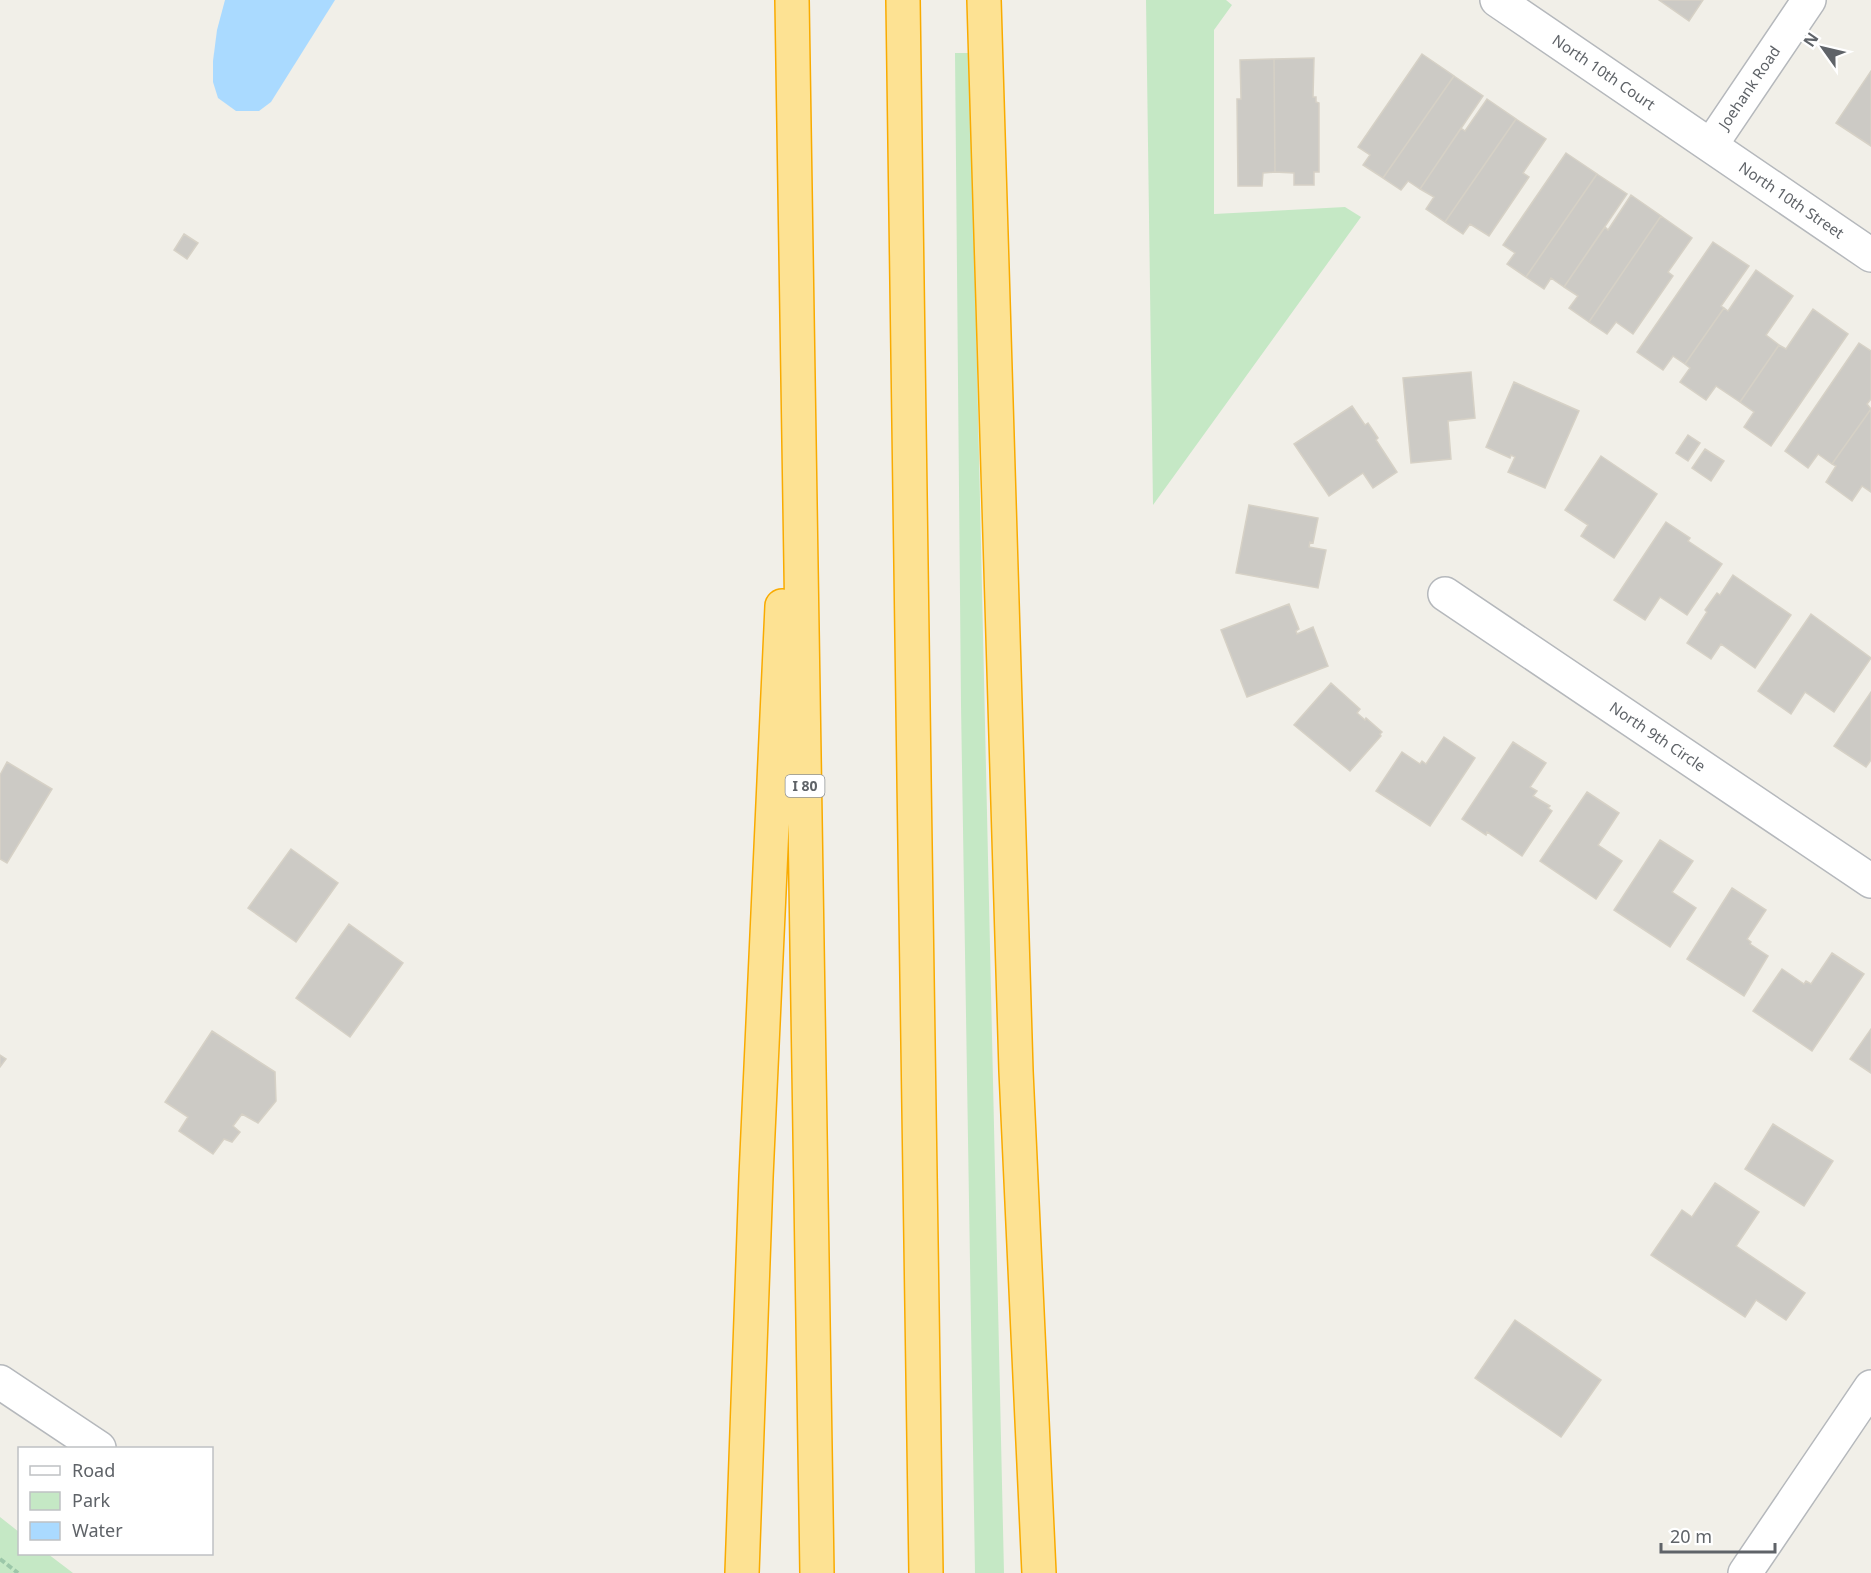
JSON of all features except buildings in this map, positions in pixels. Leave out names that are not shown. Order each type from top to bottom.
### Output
[{"type":"highway","name":"I 80","points":[[792,0],[817,1573]]},
{"type":"highway","points":[[903,0],[926,1573]]},
{"type":"highway","points":[[984,0],[1016,1071],[1039,1573]]},
{"type":"highway","points":[[742,1573],[756,1177],[798,268]]},
{"type":"street","name":"North 10th Court","points":[[1497,0],[1711,145]]},
{"type":"street","name":"Joehank Road","points":[[1711,145],[1809,0]]},
{"type":"street","name":"North 10th Street","points":[[1711,145],[1871,255]]},
{"type":"street","name":"North 9th Circle","points":[[1445,594],[1871,880]]},
{"type":"street","points":[[0,1382],[96,1447]]},
{"type":"street","points":[[1745,1573],[1871,1387]]},
{"type":"path","points":[[0,1559],[18,1573]]},
{"type":"green space","points":[[1146,0],[1226,0],[1232,5],[1214,30],[1214,214],[1345,207],[1361,217],[1153,505]]},
{"type":"green space","points":[[955,53],[970,53],[1004,1573],[975,1573],[961,705]]},
{"type":"green space","points":[[0,1517],[18,1531],[18,1555],[49,1555],[73,1573],[0,1573]]},
{"type":"water","points":[[225,0],[335,0],[271,102],[259,111],[236,111],[218,98],[213,82],[217,30]]}]
